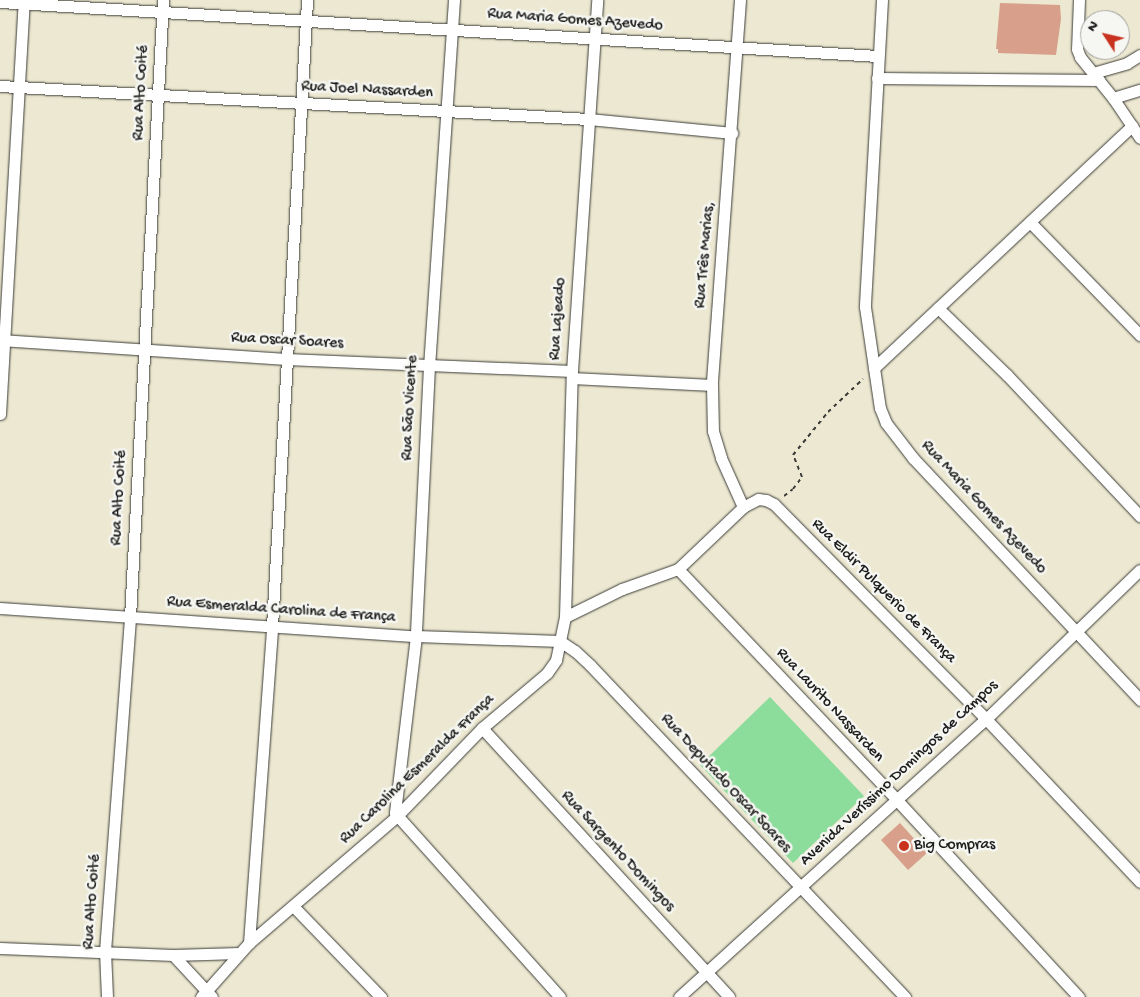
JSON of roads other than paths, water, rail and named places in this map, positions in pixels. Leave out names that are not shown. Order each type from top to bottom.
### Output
[{"type":"street","points":[[248,944],[272,627],[308,0]]},
{"type":"street","name":"Rua São Vicente","points":[[396,817],[394,807],[416,636],[429,366],[454,0]]},
{"type":"street","name":"Rua Lajeado","points":[[560,641],[564,617],[572,374],[597,0]]},
{"type":"street","name":"Rua Três Marias,","points":[[740,0],[732,133],[712,384],[712,431],[721,458],[743,507]]},
{"type":"street","name":"Rua Maria Gomes Azevedo","points":[[882,0],[865,307],[880,408],[891,430],[913,458],[1140,700]]},
{"type":"street","points":[[1079,0],[1077,49],[1080,57],[1113,98],[1140,138]]},
{"type":"street","name":"Rua Maria Gomes Azevedo","points":[[0,2],[163,6],[306,20],[878,56]]},
{"type":"street","points":[[0,414],[24,2]]},
{"type":"street","name":"Rua Alto Coité","points":[[108,997],[105,951],[130,616],[163,6]]},
{"type":"street","points":[[877,78],[1096,77],[1140,55]]},
{"type":"street","name":"Rua Joel Nassarden","points":[[0,86],[589,119],[732,133]]},
{"type":"street","points":[[1113,98],[1140,90]]},
{"type":"street","points":[[874,368],[1132,126]]},
{"type":"street","points":[[1030,222],[1140,335]]},
{"type":"street","points":[[938,308],[1007,375],[1140,516]]},
{"type":"street","name":"Rua Oscar Soares","points":[[3,340],[286,360],[572,374],[712,384]]},
{"type":"street","name":"Rua Eldir Pulquerio de França","points":[[743,507],[758,499],[774,504],[986,719],[1140,882]]},
{"type":"street","points":[[564,617],[622,589],[678,570],[743,507]]},
{"type":"street","name":"Rua Laurito Nassarden","points":[[678,570],[896,799],[1078,997]]},
{"type":"street","name":"Avenida Veríssimo Domingos de Campos","points":[[679,997],[986,719],[1140,570]]},
{"type":"street","name":"Rua Esmeralda Carolina de França","points":[[0,608],[416,636],[560,641]]},
{"type":"street","name":"Rua Carolina Esmeralda França","points":[[206,995],[248,944],[396,817],[482,728],[547,673],[556,660],[560,641]]},
{"type":"street","name":"Rua Deputado Oscar Soares","points":[[560,641],[575,650],[590,665],[905,997]]},
{"type":"street","name":"Rua Sargento Domingos","points":[[482,728],[729,997]]},
{"type":"street","points":[[396,817],[560,997]]},
{"type":"street","points":[[293,906],[380,997]]},
{"type":"street","points":[[0,948],[173,955],[239,953]]},
{"type":"street","points":[[173,955],[206,995]]},
{"type":"place","name":"Big Compras","points":[[904,846]]}]
